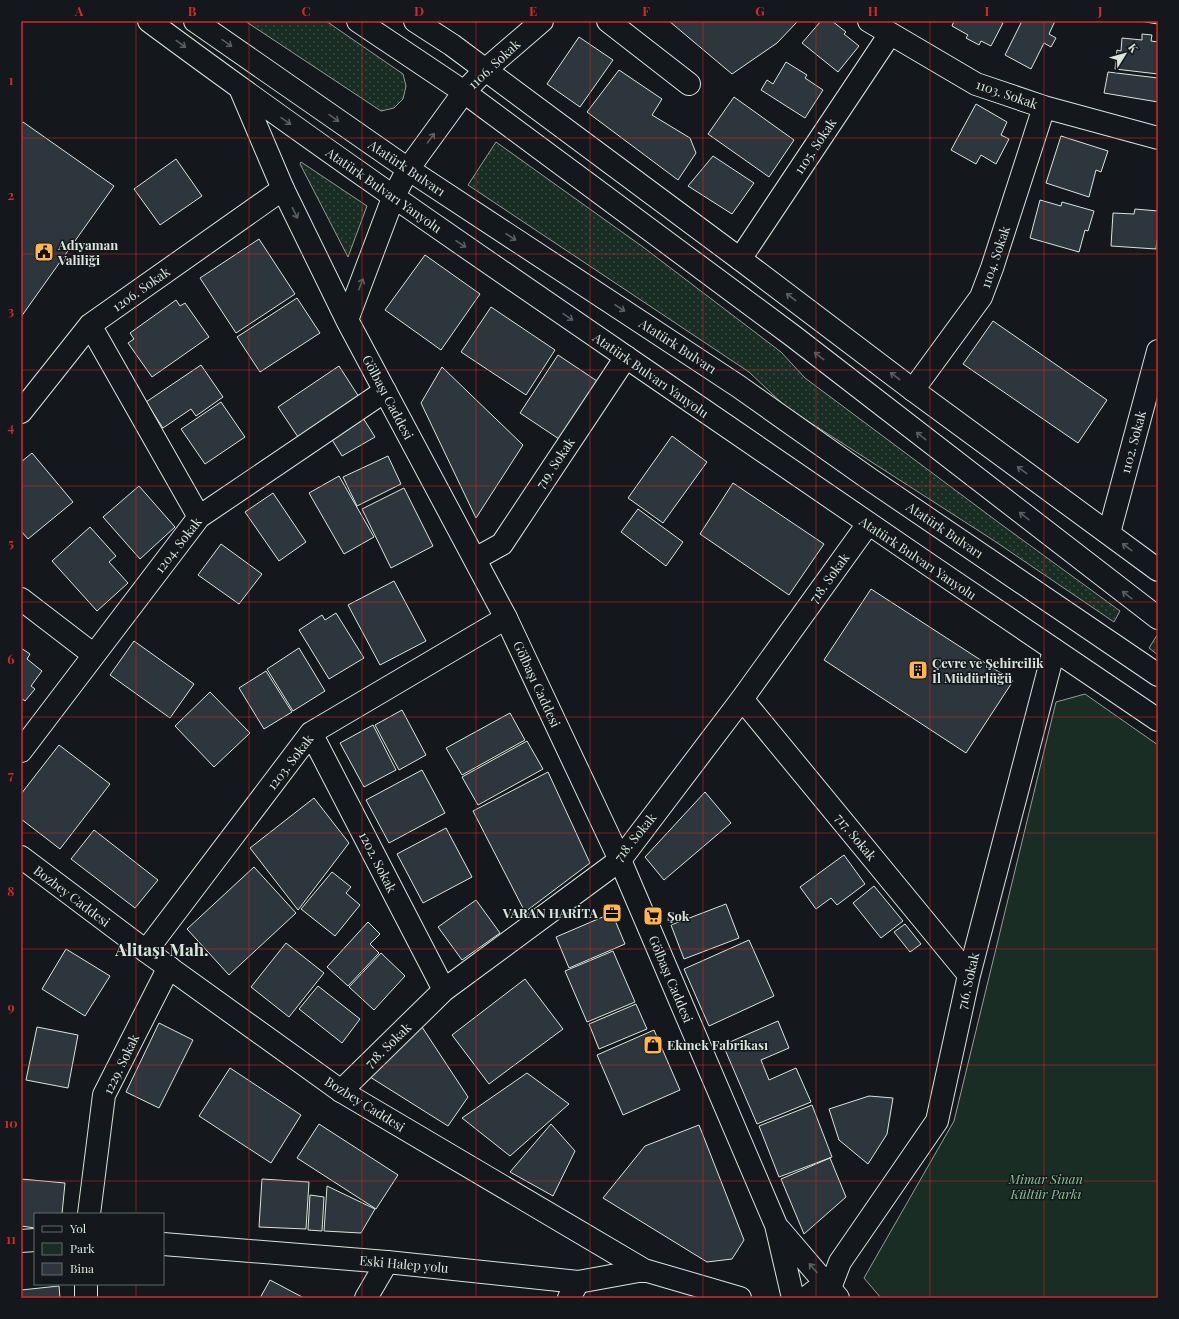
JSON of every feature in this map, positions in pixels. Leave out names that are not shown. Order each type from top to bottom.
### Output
[{"type":"main road","name":"Atatürk Bulvarı Yanyolu","points":[[149,21],[393,198],[868,524],[1158,720]]},
{"type":"main road","name":"Atatürk Bulvarı","points":[[195,21],[408,170],[738,386],[871,480],[1158,675]]},
{"type":"main road","points":[[358,21],[464,92],[793,336],[1158,618]]},
{"type":"main road","points":[[415,21],[452,45],[740,259],[913,390],[1158,570]]},
{"type":"main road","name":"1106. Sokak","points":[[348,320],[393,198],[408,170],[464,92],[485,70],[542,21]]},
{"type":"main road","points":[[608,21],[689,84]]},
{"type":"main road","name":"1103. Sokak","points":[[869,21],[976,84],[1044,107],[1158,138]]},
{"type":"main road","name":"1105. Sokak","points":[[740,259],[890,34]]},
{"type":"main road","name":"Gölbaşı Caddesi","points":[[240,88],[283,189],[348,320],[506,618],[620,860],[776,1225],[793,1298]]},
{"type":"main road","name":"1104. Sokak","points":[[913,390],[981,297],[1044,107]]},
{"type":"main road","name":"1206. Sokak","points":[[21,412],[90,325],[283,189]]},
{"type":"main road","points":[[90,325],[198,517]]},
{"type":"main road","name":"1102. Sokak","points":[[1109,533],[1158,351]]},
{"type":"main road","name":"719. Sokak","points":[[475,559],[502,544],[626,357]]},
{"type":"main road","name":"1204. Sokak","points":[[21,751],[198,517],[385,391]]},
{"type":"main road","name":"718. Sokak","points":[[341,1091],[444,990],[620,860],[742,699],[868,524]]},
{"type":"main road","points":[[21,599],[94,655]]},
{"type":"main road","name":"1203. Sokak","points":[[146,952],[311,733],[506,618]]},
{"type":"main road","name":"716. Sokak","points":[[834,1293],[840,1262],[937,1121],[969,975],[1054,650]]},
{"type":"main road","name":"717. Sokak","points":[[742,699],[969,975]]},
{"type":"main road","name":"1202. Sokak","points":[[311,733],[444,990]]},
{"type":"main road","name":"Bozbey Caddesi","points":[[21,857],[146,952],[341,1091],[644,1270],[740,1298]]},
{"type":"main road","name":"1229. Sokak","points":[[88,1213],[104,1095],[169,968]]},
{"type":"main road","points":[[776,1225],[834,1293]]},
{"type":"main road","points":[[21,1241],[34,1240]]},
{"type":"main road","name":"Eski Halep yolu","points":[[164,1244],[387,1262],[574,1290],[644,1270]]},
{"type":"main road","points":[[366,1298],[387,1262]]},
{"type":"main road","points":[[86,1285],[86,1298]]},
{"type":"main road","points":[[806,1298],[815,1291],[834,1293]]},
{"type":"green space","points":[[245,21],[326,21],[403,74],[406,86],[403,99],[394,108],[381,111]]},
{"type":"green space","points":[[496,142],[643,247],[781,352],[805,378],[1120,611],[1114,622],[993,540],[786,407],[749,372],[468,185]]},
{"type":"green space","points":[[301,162],[367,206],[348,257],[300,164]]},
{"type":"green space","points":[[1157,635],[1158,636],[1158,655],[1149,648]]},
{"type":"green space","name":"Mimar Sinan Kültür Parkı","points":[[1085,694],[1158,745],[1158,1298],[881,1298],[864,1278],[954,1121],[1056,702]]},
{"type":"building","points":[[669,21],[797,22],[777,43],[732,74]]},
{"type":"building","points":[[821,21],[832,21],[846,32],[844,34],[859,46],[838,72],[802,43]]},
{"type":"building","points":[[954,21],[999,21],[1003,23],[991,46],[981,41],[979,45],[966,38],[968,35],[952,26]]},
{"type":"building","points":[[1022,21],[1055,21],[1049,34],[1056,38],[1051,47],[1044,43],[1031,69],[1005,55]]},
{"type":"building","points":[[1139,21],[1158,21],[1158,24]]},
{"type":"building","points":[[1142,34],[1152,35],[1151,41],[1158,42],[1158,74],[1115,69],[1117,50],[1121,51],[1122,38],[1142,40]]},
{"type":"building","points":[[579,37],[613,60],[580,107],[547,84]]},
{"type":"building","points":[[786,62],[807,75],[805,78],[823,90],[805,118],[761,90],[767,80],[773,84]]},
{"type":"building","points":[[619,70],[662,99],[652,115],[690,138],[696,153],[678,180],[587,112]]},
{"type":"building","points":[[1108,72],[1158,78],[1158,102],[1104,93]]},
{"type":"building","points":[[734,97],[794,140],[769,177],[708,134]]},
{"type":"building","points":[[976,104],[1007,122],[1001,135],[1009,139],[996,164],[981,155],[976,164],[951,150]]},
{"type":"building","name":"Adıyaman Valiliği","points":[[23,122],[114,186],[21,317],[21,125]]},
{"type":"building","points":[[1061,136],[1108,151],[1101,172],[1096,170],[1089,197],[1046,183]]},
{"type":"building","points":[[713,156],[754,183],[732,214],[688,186]]},
{"type":"building","points":[[176,159],[202,196],[160,225],[134,189]]},
{"type":"building","points":[[1040,200],[1061,206],[1062,202],[1094,211],[1088,231],[1085,230],[1079,252],[1030,238]]},
{"type":"building","points":[[1135,209],[1158,211],[1158,240],[1156,249],[1111,246],[1113,213],[1134,214]]},
{"type":"building","points":[[259,239],[295,294],[236,333],[200,278]]},
{"type":"building","points":[[425,255],[480,294],[441,350],[385,310]]},
{"type":"building","points":[[297,298],[320,333],[260,372],[237,337]]},
{"type":"building","points":[[176,300],[180,306],[185,303],[209,337],[152,377],[128,343],[134,339],[130,333]]},
{"type":"building","points":[[491,307],[555,350],[526,395],[461,352]]},
{"type":"building","points":[[993,321],[1107,400],[1078,443],[963,364]]},
{"type":"building","points":[[558,355],[603,385],[565,443],[520,413]]},
{"type":"building","points":[[201,365],[223,397],[196,416],[191,409],[163,428],[146,402]]},
{"type":"building","points":[[339,366],[359,397],[298,437],[278,407]]},
{"type":"building","points":[[442,367],[523,445],[476,518],[421,403]]},
{"type":"building","points":[[221,402],[245,437],[205,464],[181,429]]},
{"type":"building","points":[[363,418],[375,437],[342,456],[331,438]]},
{"type":"building","points":[[672,436],[707,462],[663,523],[628,498]]},
{"type":"building","points":[[32,453],[73,502],[28,539],[21,531],[21,462]]},
{"type":"building","points":[[388,456],[401,484],[357,506],[343,477]]},
{"type":"building","points":[[339,476],[374,537],[344,554],[309,493]]},
{"type":"building","points":[[733,483],[824,544],[789,595],[700,534]]},
{"type":"building","points":[[139,486],[175,527],[140,559],[103,517]]},
{"type":"building","points":[[404,488],[433,546],[391,568],[362,509]]},
{"type":"building","points":[[273,493],[306,542],[279,561],[245,512]]},
{"type":"building","points":[[638,509],[683,542],[666,566],[621,532]]},
{"type":"building","points":[[90,527],[116,556],[109,562],[128,583],[97,611],[52,561]]},
{"type":"building","points":[[221,544],[262,574],[239,604],[198,575]]},
{"type":"building","points":[[394,581],[426,641],[380,665],[348,605]]},
{"type":"building","name":"Çevre ve Şehircilik İl Müdürlüğü","points":[[871,589],[1013,681],[966,753],[824,660]]},
{"type":"building","points":[[336,613],[364,658],[329,679],[299,630],[322,615],[325,620]]},
{"type":"building","points":[[134,641],[194,684],[170,718],[110,675]]},
{"type":"building","points":[[21,648],[30,654],[27,659],[42,671],[31,686],[35,689],[25,701],[21,698]]},
{"type":"building","points":[[299,648],[325,691],[293,711],[267,669]]},
{"type":"building","points":[[266,671],[292,712],[264,729],[239,688]]},
{"type":"building","points":[[210,692],[250,733],[214,767],[175,726]]},
{"type":"building","points":[[402,710],[426,755],[399,770],[375,725]]},
{"type":"building","points":[[510,713],[525,740],[462,775],[446,748]]},
{"type":"building","points":[[373,725],[396,770],[364,787],[340,743]]},
{"type":"building","points":[[527,741],[543,769],[478,805],[462,777]]},
{"type":"building","points":[[59,745],[110,784],[60,849],[21,819],[21,794]]},
{"type":"building","points":[[422,770],[445,813],[389,843],[366,800]]},
{"type":"building","points":[[548,772],[590,863],[525,912],[473,811]]},
{"type":"building","points":[[705,792],[731,823],[664,880],[645,857]]},
{"type":"building","points":[[314,798],[349,843],[298,910],[250,848]]},
{"type":"building","points":[[446,828],[472,877],[423,903],[397,854]]},
{"type":"building","points":[[94,830],[158,880],[135,908],[71,859]]},
{"type":"building","points":[[844,855],[865,884],[837,905],[831,898],[816,909],[800,887]]},
{"type":"building","points":[[254,867],[296,913],[229,975],[187,929]]},
{"type":"building","points":[[332,872],[351,887],[346,893],[360,905],[335,936],[301,909]]},
{"type":"building","points":[[874,886],[903,921],[881,938],[853,903]]},
{"type":"building","points":[[476,900],[500,933],[462,960],[438,927]]},
{"type":"building","points":[[726,904],[739,938],[684,959],[671,925]]},
{"type":"building","points":[[612,913],[625,944],[569,968],[556,937]]},
{"type":"building","points":[[368,922],[380,934],[370,944],[379,953],[348,986],[327,967]]},
{"type":"building","points":[[905,924],[921,944],[910,952],[894,932]]},
{"type":"building","points":[[749,940],[774,996],[709,1026],[684,969]]},
{"type":"building","points":[[286,943],[324,973],[289,1017],[251,987]]},
{"type":"building","points":[[66,949],[110,976],[85,1016],[42,989]]},
{"type":"building","points":[[613,951],[635,1002],[587,1022],[565,971]]},
{"type":"building","points":[[381,953],[405,976],[374,1010],[349,987]]},
{"type":"building","points":[[525,979],[563,1029],[489,1084],[452,1035]]},
{"type":"building","points":[[318,986],[360,1019],[342,1043],[299,1009]]},
{"type":"building","points":[[636,1004],[647,1029],[599,1049],[589,1024]]},
{"type":"building","points":[[778,1021],[789,1048],[761,1060],[769,1080],[796,1068],[811,1102],[757,1124],[723,1045]]},
{"type":"building","points":[[159,1023],[193,1040],[159,1108],[126,1092]]},
{"type":"building","points":[[37,1027],[78,1035],[68,1088],[26,1080]]},
{"type":"building","points":[[422,1027],[468,1097],[448,1126],[370,1077]]},
{"type":"building","points":[[654,1030],[680,1090],[623,1115],[597,1055]]},
{"type":"building","points":[[230,1068],[301,1115],[271,1163],[199,1116]]},
{"type":"building","points":[[527,1073],[569,1104],[510,1156],[462,1118]]},
{"type":"building","points":[[869,1096],[893,1098],[887,1134],[868,1164],[839,1140],[829,1109]]},
{"type":"building","points":[[812,1105],[832,1157],[779,1177],[759,1126]]},
{"type":"building","points":[[319,1124],[398,1175],[376,1209],[297,1158]]},
{"type":"building","points":[[551,1124],[575,1151],[553,1196],[510,1172]]},
{"type":"building","points":[[699,1125],[744,1240],[732,1259],[707,1262],[603,1198],[645,1146]]},
{"type":"building","points":[[830,1158],[846,1197],[804,1234],[781,1179]]},
{"type":"building","points":[[21,1179],[65,1183],[62,1213],[34,1213],[34,1228],[21,1226]]},
{"type":"building","points":[[262,1179],[309,1182],[306,1229],[259,1227]]},
{"type":"building","points":[[327,1186],[375,1209],[361,1233],[324,1231]]},
{"type":"building","points":[[310,1195],[324,1197],[322,1231],[308,1230]]},
{"type":"building","points":[[270,1280],[304,1298],[260,1298]]},
{"type":"building","points":[[59,1286],[60,1298],[21,1298],[21,1290]]},
{"type":"place","name":"Adıyaman Valiliği","points":[[44,252]]},
{"type":"place","name":"Çevre ve Şehircilik İl Müdürlüğü","points":[[918,670]]},
{"type":"place","name":"VARAN HARİTA","points":[[612,913]]},
{"type":"place","name":"Şok","points":[[653,916]]},
{"type":"place","name":"Ekmek Fabrikası","points":[[653,1045]]},
{"type":"district","name":"Alitaşı Mah.","points":[[162,950]]}]
